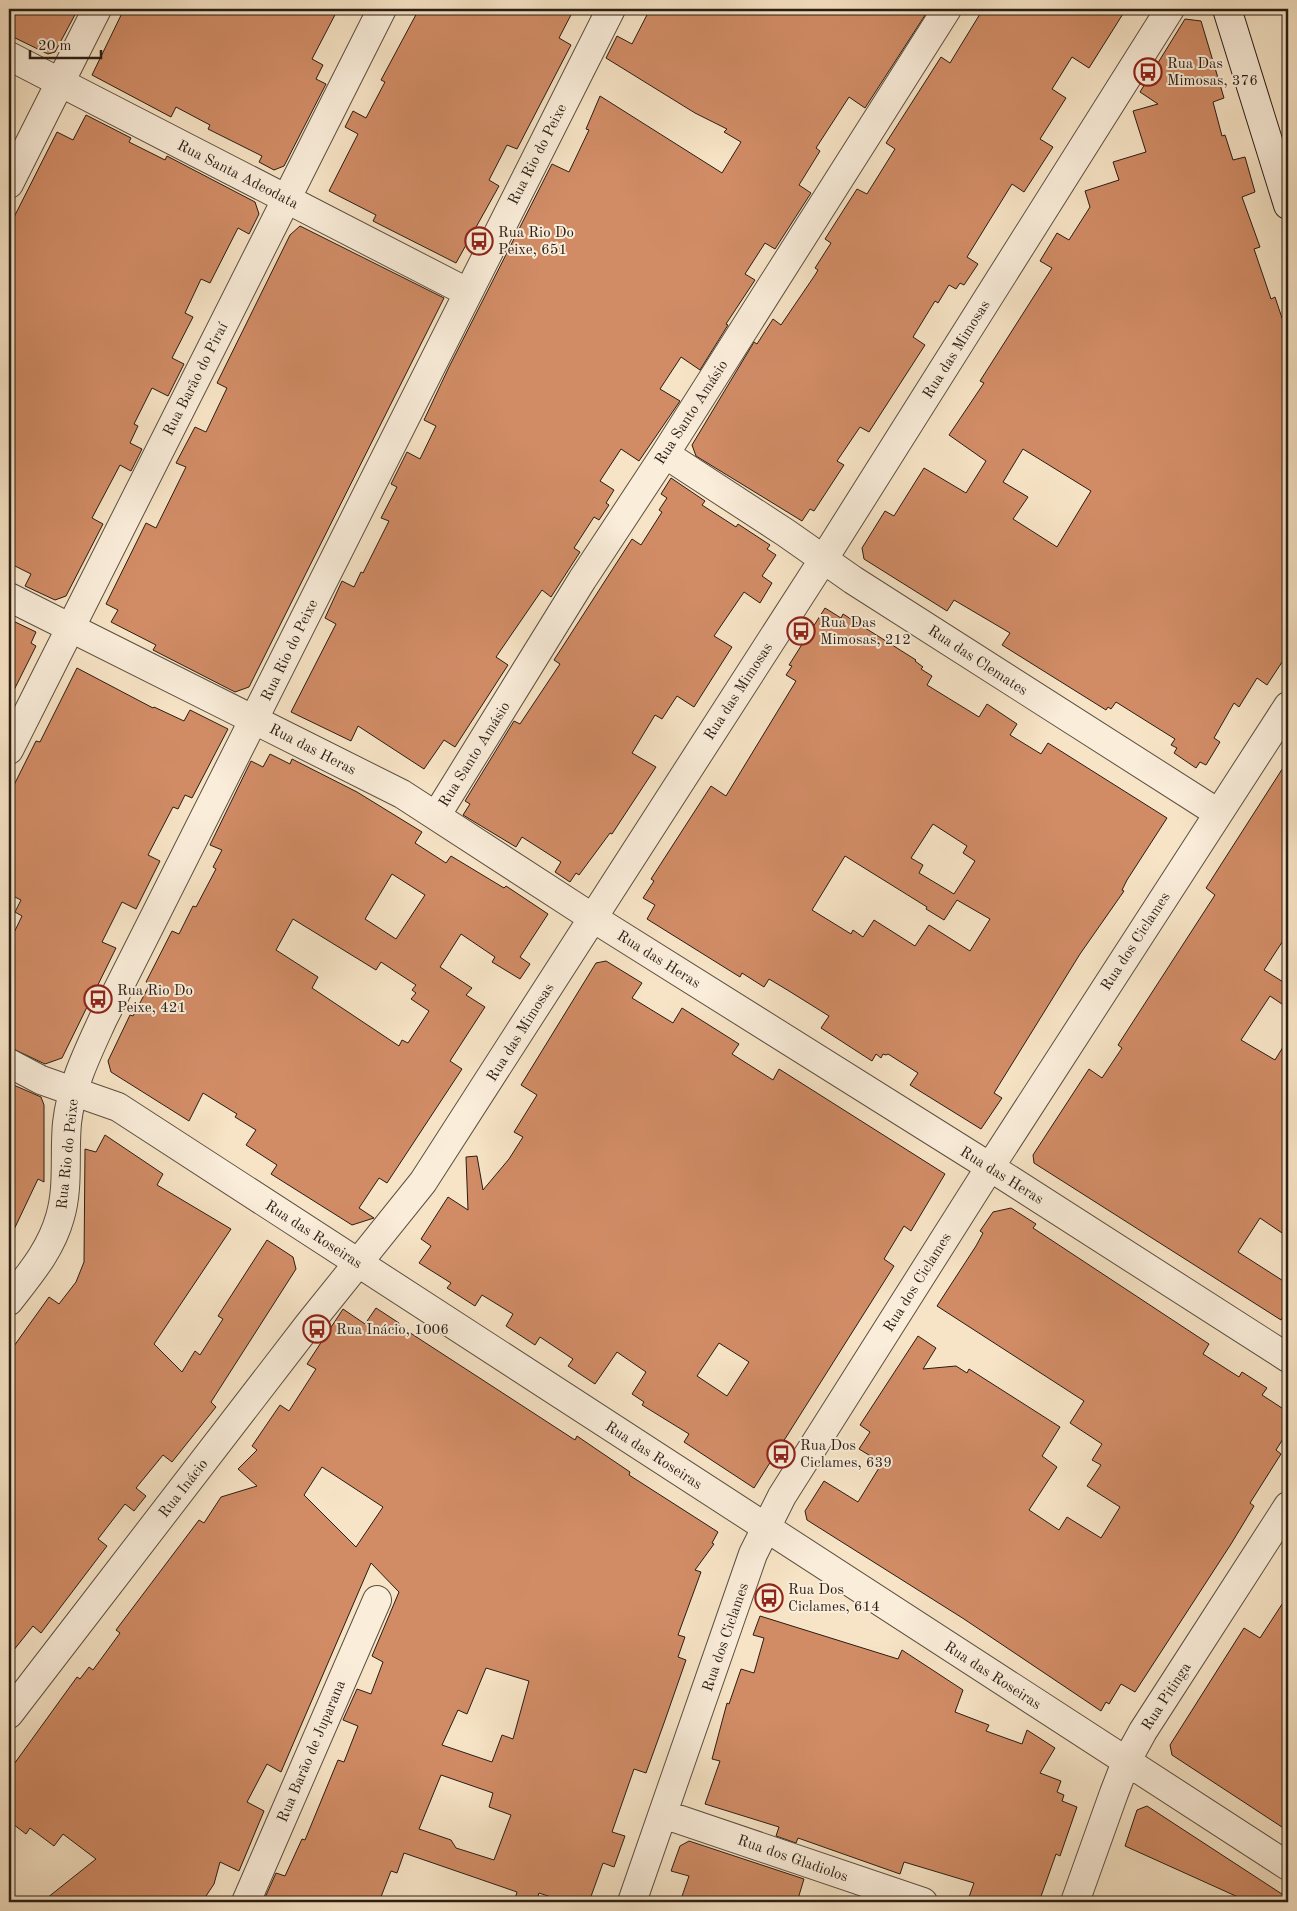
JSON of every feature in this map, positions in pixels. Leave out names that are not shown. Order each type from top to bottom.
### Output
[{"type":"street","points":[[9,184],[97,9]]},
{"type":"street","name":"Rua Barão do Piraí","points":[[9,750],[69,627],[382,9]]},
{"type":"street","name":"Rua Rio do Peixe","points":[[9,1301],[50,1244],[60,1218],[65,1189],[68,1121],[74,1091],[103,1019],[611,9]]},
{"type":"street","name":"Rua Santo Amásio","points":[[436,816],[582,580],[665,454],[947,9]]},
{"type":"street","name":"Rua das Mimosas","points":[[357,1262],[380,1238],[423,1182],[823,560],[1170,9]]},
{"type":"street","points":[[1227,9],[1288,205]]},
{"type":"street","name":"Rua Santa Adeodata","points":[[9,56],[467,292]]},
{"type":"street","name":"Rua das Clemates","points":[[665,454],[823,560],[1218,813]]},
{"type":"street","name":"Rua das Heras","points":[[9,597],[402,794],[593,918],[990,1167],[1288,1358]]},
{"type":"street","name":"Rua dos Ciclames","points":[[632,1902],[754,1554],[800,1466],[990,1167],[1288,706]]},
{"type":"street","name":"Rua das Roseiras","points":[[9,1063],[41,1080],[118,1107],[1288,1866]]},
{"type":"street","name":"Rua Inácio","points":[[9,1714],[357,1262]]},
{"type":"street","name":"Rua Pitinga","points":[[1075,1902],[1126,1762],[1143,1731],[1288,1506]]},
{"type":"street","name":"Rua Barão de Juparana","points":[[246,1902],[377,1600]]},
{"type":"street","name":"Rua dos Gladiolos","points":[[663,1814],[923,1902]]},
{"type":"building","points":[[9,9],[78,9],[55,52],[48,54],[9,35]]},
{"type":"building","points":[[124,9],[338,9],[312,59],[323,65],[316,79],[326,84],[284,166],[274,170],[259,162],[262,156],[208,129],[210,125],[176,107],[171,117],[92,75]]},
{"type":"building","points":[[419,9],[574,9],[559,38],[571,45],[517,149],[507,145],[489,180],[499,186],[456,263],[373,221],[376,215],[329,191],[358,134],[345,127],[353,111],[366,118],[385,82],[381,80]]},
{"type":"building","points":[[650,9],[929,9],[865,108],[849,97],[816,148],[820,151],[799,185],[811,193],[775,249],[765,243],[745,274],[755,280],[726,324],[728,325],[700,370],[681,357],[660,389],[680,401],[639,461],[621,449],[600,481],[614,490],[606,503],[609,505],[599,520],[594,517],[574,548],[580,552],[551,597],[542,590],[496,657],[508,665],[455,747],[444,740],[424,769],[358,726],[351,741],[291,712],[336,624],[325,618],[342,581],[354,587],[389,521],[381,518],[397,487],[391,484],[407,452],[420,459],[436,426],[424,420],[449,367],[552,164],[569,172],[589,130],[586,129],[600,96],[722,173],[741,142],[724,132],[727,129],[695,113],[606,58],[617,36],[632,44]]},
{"type":"building","points":[[983,9],[1126,9],[1089,68],[1072,57],[1052,89],[1066,98],[1040,139],[1053,147],[1024,192],[1012,184],[967,257],[978,264],[964,285],[960,283],[956,289],[949,285],[938,303],[935,301],[913,337],[925,345],[869,432],[860,427],[837,461],[844,465],[814,511],[810,509],[802,521],[696,456],[692,445],[754,342],[757,344],[773,319],[781,325],[815,275],[818,270],[815,268],[831,243],[825,239],[857,189],[867,194],[895,149],[886,143],[941,57],[950,63]]},
{"type":"building","points":[[1185,19],[1201,21],[1224,98],[1213,102],[1222,136],[1225,135],[1233,160],[1245,157],[1255,192],[1242,197],[1260,247],[1254,249],[1271,299],[1275,297],[1288,336],[1288,653],[1267,685],[1257,678],[1239,707],[1234,703],[1214,738],[1220,742],[1206,765],[1200,762],[1196,768],[1174,753],[1177,748],[1171,745],[1175,739],[1116,702],[1111,709],[1108,707],[1106,710],[1002,645],[1010,633],[954,600],[947,611],[864,559],[862,548],[885,511],[894,516],[924,468],[966,493],[986,461],[949,435],[984,383],[980,381],[1052,268],[1040,261],[1057,233],[1069,240],[1090,207],[1085,191],[1119,180],[1113,162],[1146,152],[1133,111],[1158,104],[1140,92]],"holes":[[[1023,449],[1091,491],[1057,547],[1013,519],[1028,497],[1003,482]]]},
{"type":"building","points":[[86,115],[131,138],[129,142],[165,160],[167,156],[255,202],[259,214],[249,234],[238,228],[210,283],[201,279],[185,313],[193,317],[172,358],[184,364],[168,396],[152,388],[134,424],[138,426],[130,443],[142,449],[131,471],[120,465],[92,518],[103,524],[66,596],[55,600],[25,586],[31,574],[9,563],[9,227],[57,132],[73,140]]},
{"type":"building","points":[[300,226],[444,298],[249,687],[235,692],[153,650],[156,645],[111,622],[118,610],[106,604],[146,523],[156,528],[186,467],[176,463],[195,427],[206,432],[227,388],[217,383],[290,235]]},
{"type":"building","points":[[671,478],[705,501],[702,505],[736,527],[738,524],[770,545],[767,549],[776,555],[762,576],[772,583],[760,603],[744,592],[714,636],[732,647],[694,707],[677,696],[662,719],[655,715],[632,753],[656,767],[612,834],[610,833],[579,875],[576,873],[570,882],[555,872],[561,862],[522,837],[516,847],[463,815],[470,804],[465,801],[514,721],[520,724],[560,664],[554,660],[632,539],[641,545],[662,512],[659,510],[667,498],[661,494]]},
{"type":"building","points":[[825,608],[841,618],[843,614],[916,660],[923,667],[921,669],[932,676],[927,685],[979,717],[987,704],[1017,724],[1010,735],[1041,754],[1048,743],[1167,818],[1127,880],[1122,890],[1124,891],[1080,954],[994,1093],[1002,1098],[981,1129],[910,1085],[918,1073],[888,1054],[883,1054],[881,1058],[876,1054],[872,1061],[821,1028],[829,1016],[769,979],[764,987],[742,973],[740,977],[647,919],[655,905],[643,898],[654,881],[651,879],[711,786],[726,796],[796,681],[786,675],[792,666],[789,665]],"holes":[[[933,824],[967,846],[963,853],[975,861],[954,894],[919,873],[923,865],[911,858]],[[845,856],[927,907],[926,909],[944,920],[957,900],[990,919],[970,951],[929,925],[915,946],[874,920],[863,937],[853,930],[851,934],[812,910]]]},
{"type":"building","points":[[9,619],[36,632],[31,643],[36,646],[9,700]]},
{"type":"building","points":[[77,668],[153,708],[184,721],[190,710],[228,729],[192,798],[185,795],[178,809],[173,807],[148,855],[160,861],[136,909],[122,902],[102,942],[116,948],[62,1058],[45,1064],[9,1047],[9,943],[22,916],[15,912],[21,900],[9,894],[9,795],[36,741],[40,742]]},
{"type":"building","points":[[270,754],[290,764],[292,759],[357,792],[422,832],[415,843],[446,863],[451,856],[504,888],[506,886],[548,914],[520,957],[530,964],[520,979],[492,962],[495,957],[461,934],[440,967],[472,988],[466,995],[485,1007],[450,1061],[462,1069],[387,1183],[379,1178],[359,1208],[374,1218],[352,1225],[271,1174],[277,1165],[246,1145],[256,1130],[235,1117],[237,1114],[203,1093],[189,1121],[111,1072],[108,1061],[130,1015],[133,1016],[150,984],[146,982],[172,931],[179,934],[193,906],[196,907],[216,869],[213,867],[222,850],[210,845],[251,761],[263,767]],"holes":[[[392,874],[425,895],[396,939],[365,919]],[[293,919],[376,970],[381,962],[416,985],[412,990],[416,993],[411,999],[429,1011],[408,1043],[402,1040],[399,1046],[312,988],[318,977],[276,950]]]},
{"type":"building","points":[[1288,760],[1288,933],[1264,970],[1288,985],[1288,1008],[1270,996],[1241,1040],[1275,1060],[1288,1039],[1288,1237],[1260,1218],[1238,1252],[1288,1284],[1288,1307],[1281,1320],[1034,1163],[1033,1155],[1089,1069],[1102,1078],[1122,1048],[1118,1045],[1215,895],[1206,888]]},
{"type":"building","points":[[606,961],[642,983],[632,998],[673,1023],[682,1008],[739,1044],[732,1054],[773,1080],[779,1069],[945,1174],[911,1231],[904,1226],[884,1259],[894,1266],[754,1488],[684,1442],[689,1434],[642,1405],[644,1402],[632,1394],[646,1372],[617,1352],[595,1384],[568,1366],[573,1359],[540,1337],[535,1345],[506,1326],[513,1314],[482,1295],[475,1306],[447,1288],[451,1283],[419,1263],[431,1246],[421,1239],[448,1197],[468,1210],[466,1157],[477,1156],[483,1190],[509,1159],[523,1137],[514,1132],[537,1095],[521,1085],[596,963]],"holes":[[[719,1343],[749,1362],[727,1396],[697,1376]]]},
{"type":"building","points":[[9,1083],[41,1097],[44,1105],[44,1182],[38,1179],[9,1240]]},
{"type":"building","points":[[105,1135],[163,1174],[157,1185],[231,1229],[154,1344],[182,1372],[195,1351],[200,1355],[223,1319],[218,1316],[267,1240],[293,1257],[296,1269],[211,1402],[216,1407],[172,1462],[163,1455],[136,1488],[146,1496],[134,1511],[125,1504],[98,1539],[107,1546],[41,1633],[33,1626],[9,1656],[9,1353],[49,1297],[59,1304],[76,1282],[84,1262],[85,1149],[96,1152]]},
{"type":"building","points":[[1011,1208],[1036,1224],[1033,1228],[1209,1344],[1203,1354],[1239,1377],[1242,1372],[1267,1388],[1262,1395],[1288,1412],[1288,1431],[1276,1450],[1281,1454],[1250,1503],[1254,1506],[1231,1544],[1135,1692],[1121,1684],[1109,1704],[1106,1702],[1101,1711],[964,1619],[807,1520],[805,1511],[824,1481],[858,1502],[882,1463],[859,1449],[870,1432],[860,1425],[918,1336],[936,1348],[923,1369],[956,1366],[967,1373],[969,1369],[1060,1427],[1042,1456],[1057,1467],[1029,1510],[1059,1530],[1067,1517],[1101,1538],[1120,1507],[1087,1486],[1101,1465],[1092,1460],[1102,1444],[1070,1423],[1084,1401],[937,1306],[976,1246],[983,1233],[980,1231],[993,1212]]},
{"type":"building","points":[[376,1308],[399,1323],[398,1325],[575,1440],[577,1436],[630,1472],[629,1475],[718,1532],[712,1543],[714,1544],[695,1570],[701,1572],[678,1635],[685,1637],[678,1657],[686,1660],[664,1723],[646,1773],[634,1769],[612,1832],[625,1836],[614,1867],[603,1863],[589,1902],[566,1902],[539,1893],[536,1902],[514,1902],[517,1892],[404,1853],[397,1873],[391,1871],[379,1902],[263,1902],[276,1873],[285,1876],[302,1839],[305,1840],[338,1760],[344,1762],[358,1726],[343,1720],[357,1689],[371,1694],[383,1662],[372,1656],[399,1592],[371,1563],[281,1772],[267,1764],[247,1802],[264,1811],[239,1871],[220,1862],[214,1884],[202,1902],[42,1902],[96,1859],[63,1834],[54,1846],[30,1828],[26,1834],[9,1821],[9,1771],[77,1677],[80,1679],[89,1667],[93,1670],[120,1633],[116,1630],[199,1520],[204,1523],[221,1497],[257,1486],[238,1469],[257,1450],[252,1446],[280,1405],[289,1411],[316,1369],[307,1364],[343,1309],[365,1324]],"holes":[[[322,1467],[383,1507],[356,1547],[304,1495]],[[486,1668],[529,1681],[513,1739],[502,1735],[492,1762],[442,1745],[458,1710],[467,1714]],[[441,1775],[493,1793],[489,1807],[511,1815],[494,1860],[456,1848],[451,1840],[419,1829]]]},
{"type":"building","points":[[1288,1595],[1288,1831],[1172,1755],[1170,1745],[1244,1628],[1260,1638]]},
{"type":"building","points":[[760,1616],[898,1659],[902,1650],[963,1690],[955,1712],[989,1725],[986,1731],[1022,1744],[1027,1730],[1055,1748],[1040,1773],[1061,1781],[1057,1792],[1064,1795],[1062,1801],[1077,1807],[1060,1856],[1056,1854],[1039,1902],[984,1902],[969,1897],[974,1883],[904,1862],[900,1874],[798,1838],[796,1843],[776,1836],[779,1827],[705,1804],[720,1761],[712,1759],[727,1703],[729,1704],[741,1669],[754,1673],[764,1638],[753,1635]]},
{"type":"building","points":[[1147,1806],[1288,1898],[1288,1902],[1249,1902],[1125,1846],[1137,1810]]},
{"type":"building","points":[[689,1841],[804,1879],[797,1902],[680,1902],[689,1876],[671,1871],[680,1846]]},
{"type":"place","name":"Rua Das Mimosas, 376","points":[[1148,72]]},
{"type":"place","name":"Rua Rio Do Peixe, 651","points":[[479,241]]},
{"type":"place","name":"Rua Das Mimosas, 212","points":[[801,631]]},
{"type":"place","name":"Rua Rio Do Peixe, 421","points":[[98,999]]},
{"type":"place","name":"Rua Inácio, 1006","points":[[317,1329]]},
{"type":"place","name":"Rua Dos Ciclames, 639","points":[[781,1454]]},
{"type":"place","name":"Rua Dos Ciclames, 614","points":[[769,1598]]}]
